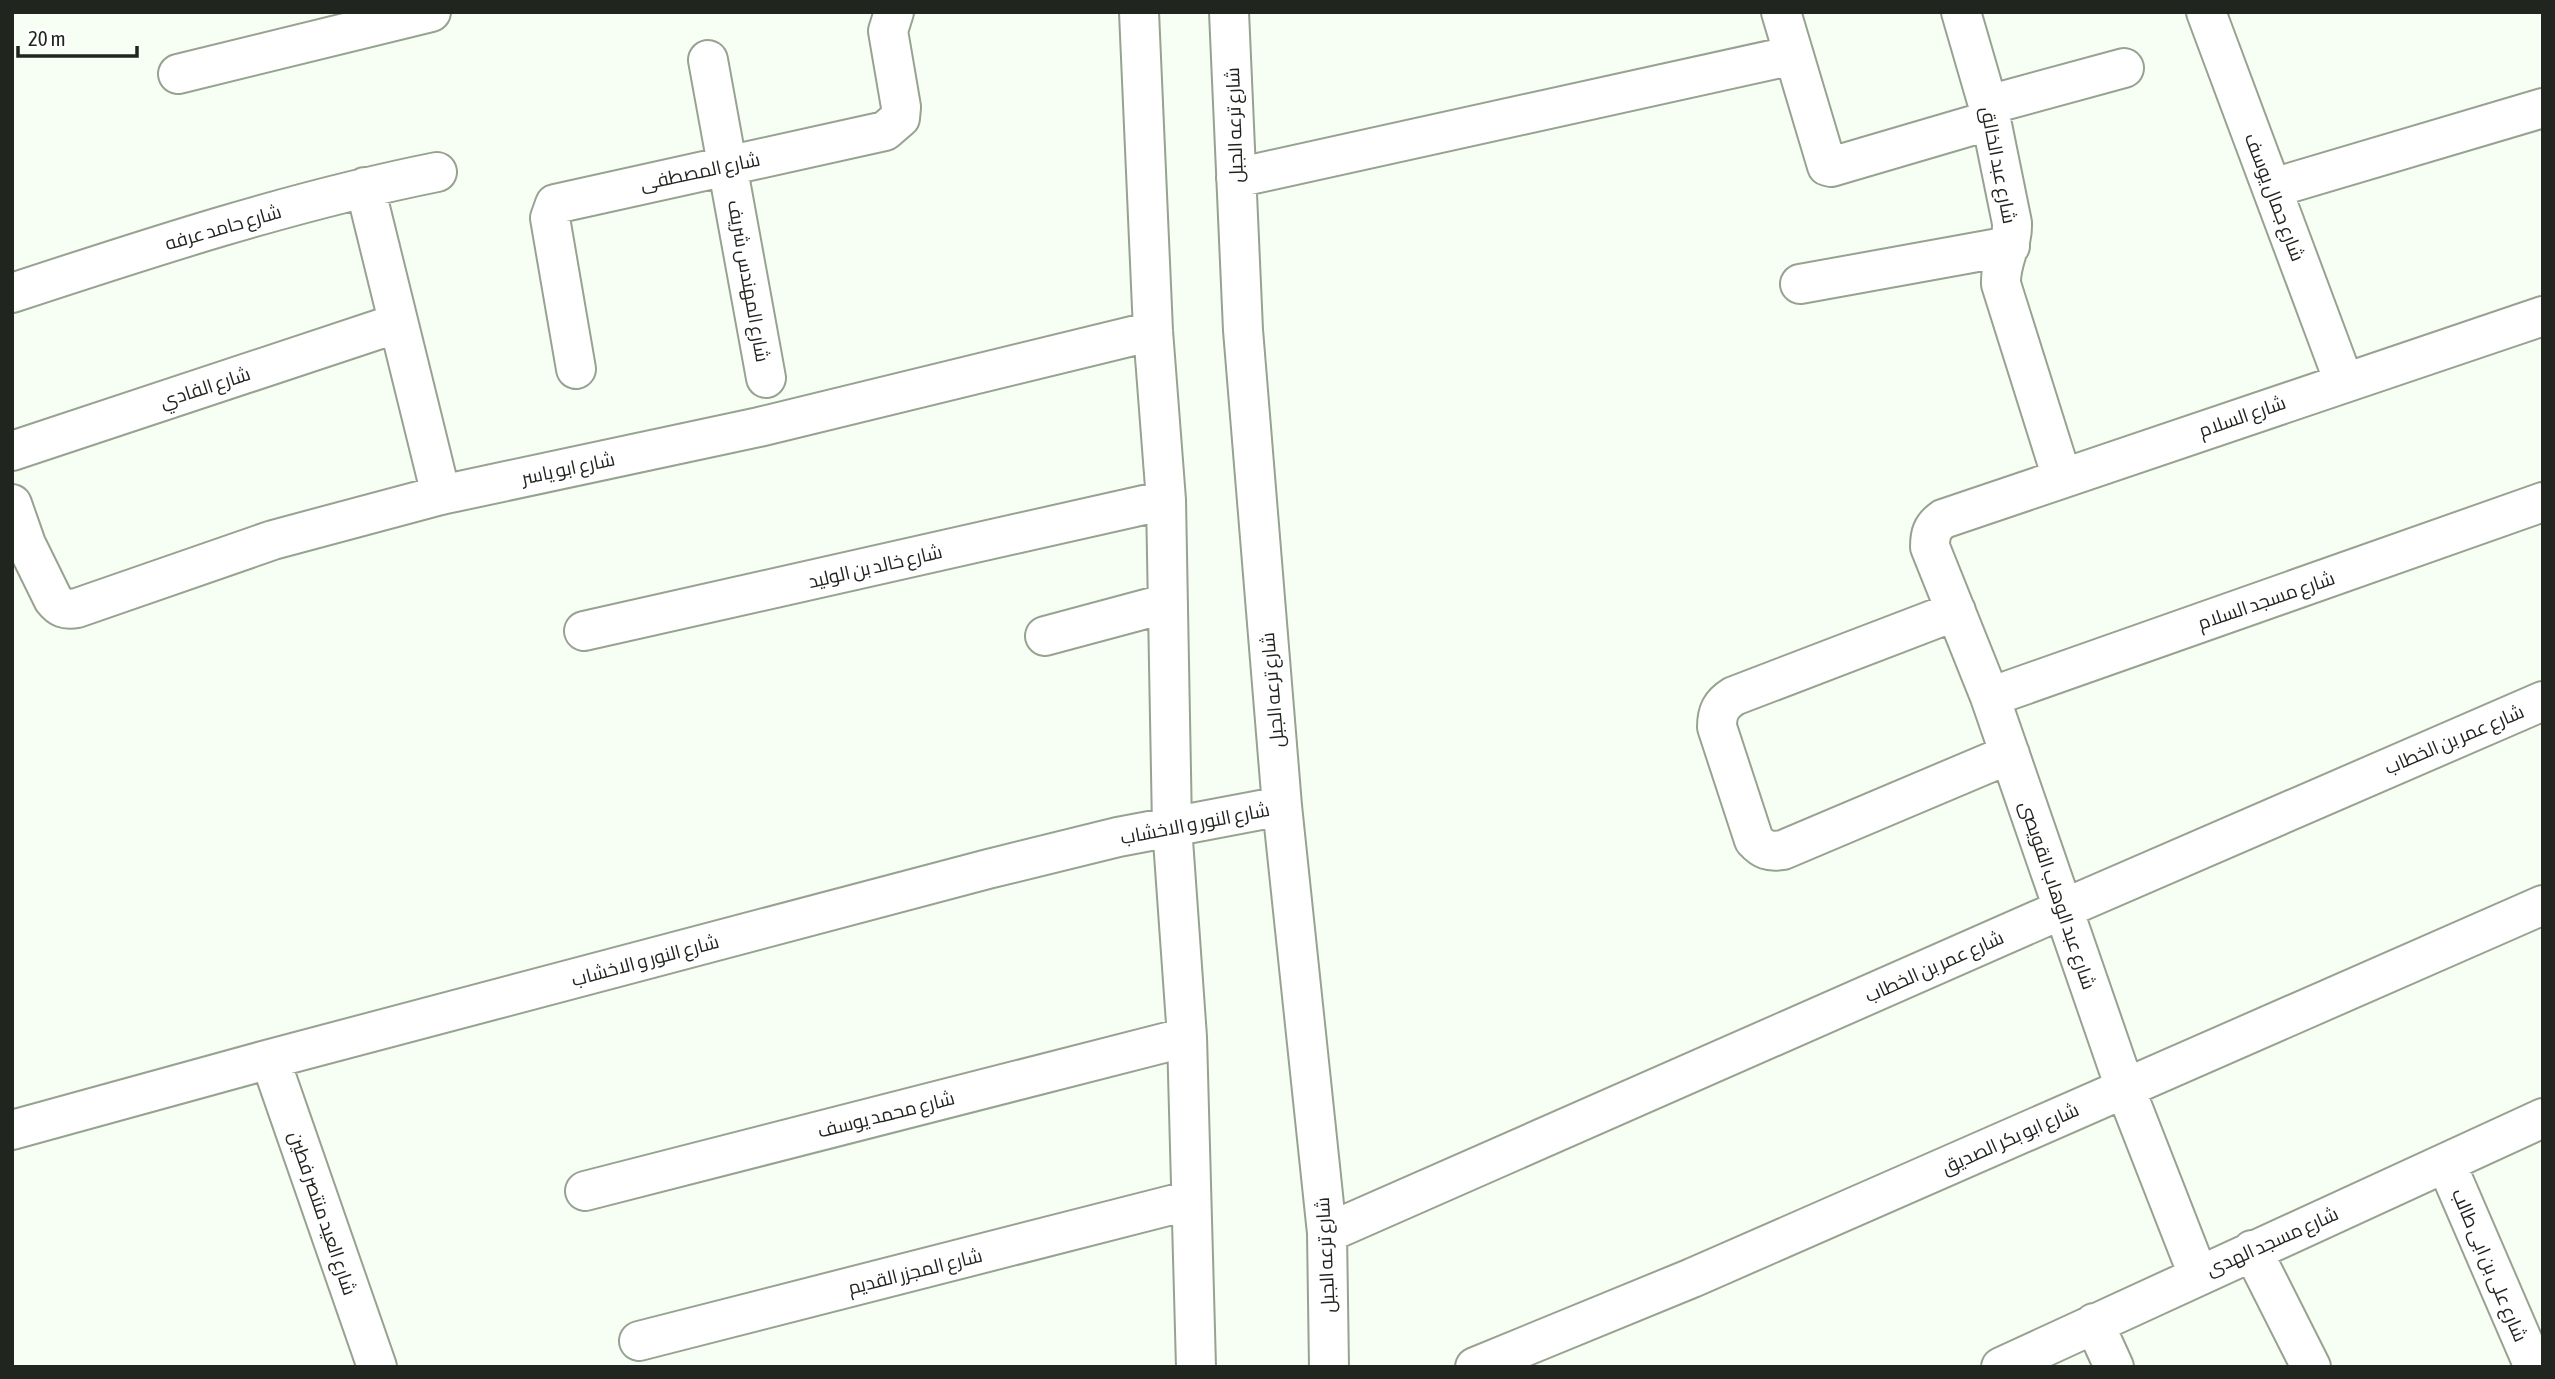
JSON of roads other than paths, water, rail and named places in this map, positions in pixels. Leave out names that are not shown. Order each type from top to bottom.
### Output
[{"type":"street","name":"شارع المصطفى","points":[[576,369],[550,218],[555,204],[885,131],[900,118],[901,107],[888,31],[894,12]]},
{"type":"street","points":[[1139,12],[1153,331],[1166,500],[1172,826],[1187,1037],[1196,1367]]},
{"type":"street","name":"شارع ترعه الجبل","points":[[1229,12],[1243,330],[1282,806],[1326,1233],[1329,1367]]},
{"type":"street","points":[[1781,12],[1825,163],[1829,166],[2124,68]]},
{"type":"street","name":"شارع جمال يوسف","points":[[2206,12],[2344,382]]},
{"type":"street","points":[[178,74],[422,13]]},
{"type":"street","name":"شارع عبد الخالق","points":[[1966,14],[1990,113],[2012,223],[2010,246],[2003,257],[2001,284],[2062,478]]},
{"type":"street","points":[[1236,177],[1794,55]]},
{"type":"street","name":"شارع المهندس شريف","points":[[709,60],[766,378]]},
{"type":"street","points":[[2273,188],[2543,107]]},
{"type":"street","name":"شارع حامد عرفه","points":[[12,293],[229,224],[365,187],[437,172]]},
{"type":"street","points":[[365,187],[441,495]]},
{"type":"street","points":[[1800,284],[2010,246]]},
{"type":"street","name":"شارع السلام","points":[[1943,519],[2543,316]]},
{"type":"street","name":"شارع الفادي","points":[[12,452],[398,323]]},
{"type":"street","name":"شارع ابو ياسر","points":[[19,547],[58,606],[68,609],[273,541],[441,495],[759,426],[1153,331]]},
{"type":"street","name":"شارع خالد بن الوليد","points":[[584,631],[1166,500]]},
{"type":"street","name":"شارع مسجد السلام","points":[[1990,697],[2543,502]]},
{"type":"street","points":[[12,504],[19,547]]},
{"type":"street","name":"شارع عبد الوهاب القويصى","points":[[1943,519],[1934,526],[1930,547],[1990,697],[2125,1088],[2198,1275]]},
{"type":"street","points":[[1045,636],[1168,603]]},
{"type":"street","points":[[1956,611],[1726,701],[1720,709],[1717,727],[1754,840],[1761,849],[1772,852],[1783,850],[2010,754]]},
{"type":"street","name":"شارع عمر بن الخطاب","points":[[1326,1233],[2543,701]]},
{"type":"street","name":"شارع النور و الاخشاب","points":[[12,1130],[988,869],[1172,826],[1282,806]]},
{"type":"street","name":"شارع ابو بكر الصديق","points":[[1475,1367],[1692,1278],[2543,905]]},
{"type":"street","name":"شارع محمد يوسف","points":[[585,1191],[1187,1037]]},
{"type":"street","name":"شارع العيد منتصر فطين","points":[[270,1059],[377,1367]]},
{"type":"street","name":"شارع مسجد الهدى","points":[[2004,1366],[2543,1118]]},
{"type":"street","name":"شارع على بن ابى طالب","points":[[2446,1163],[2534,1367]]},
{"type":"street","name":"شارع المجزر القديم","points":[[639,1341],[1191,1200]]},
{"type":"street","points":[[2252,1250],[2311,1367]]},
{"type":"street","points":[[2094,1323],[2114,1367]]}]
